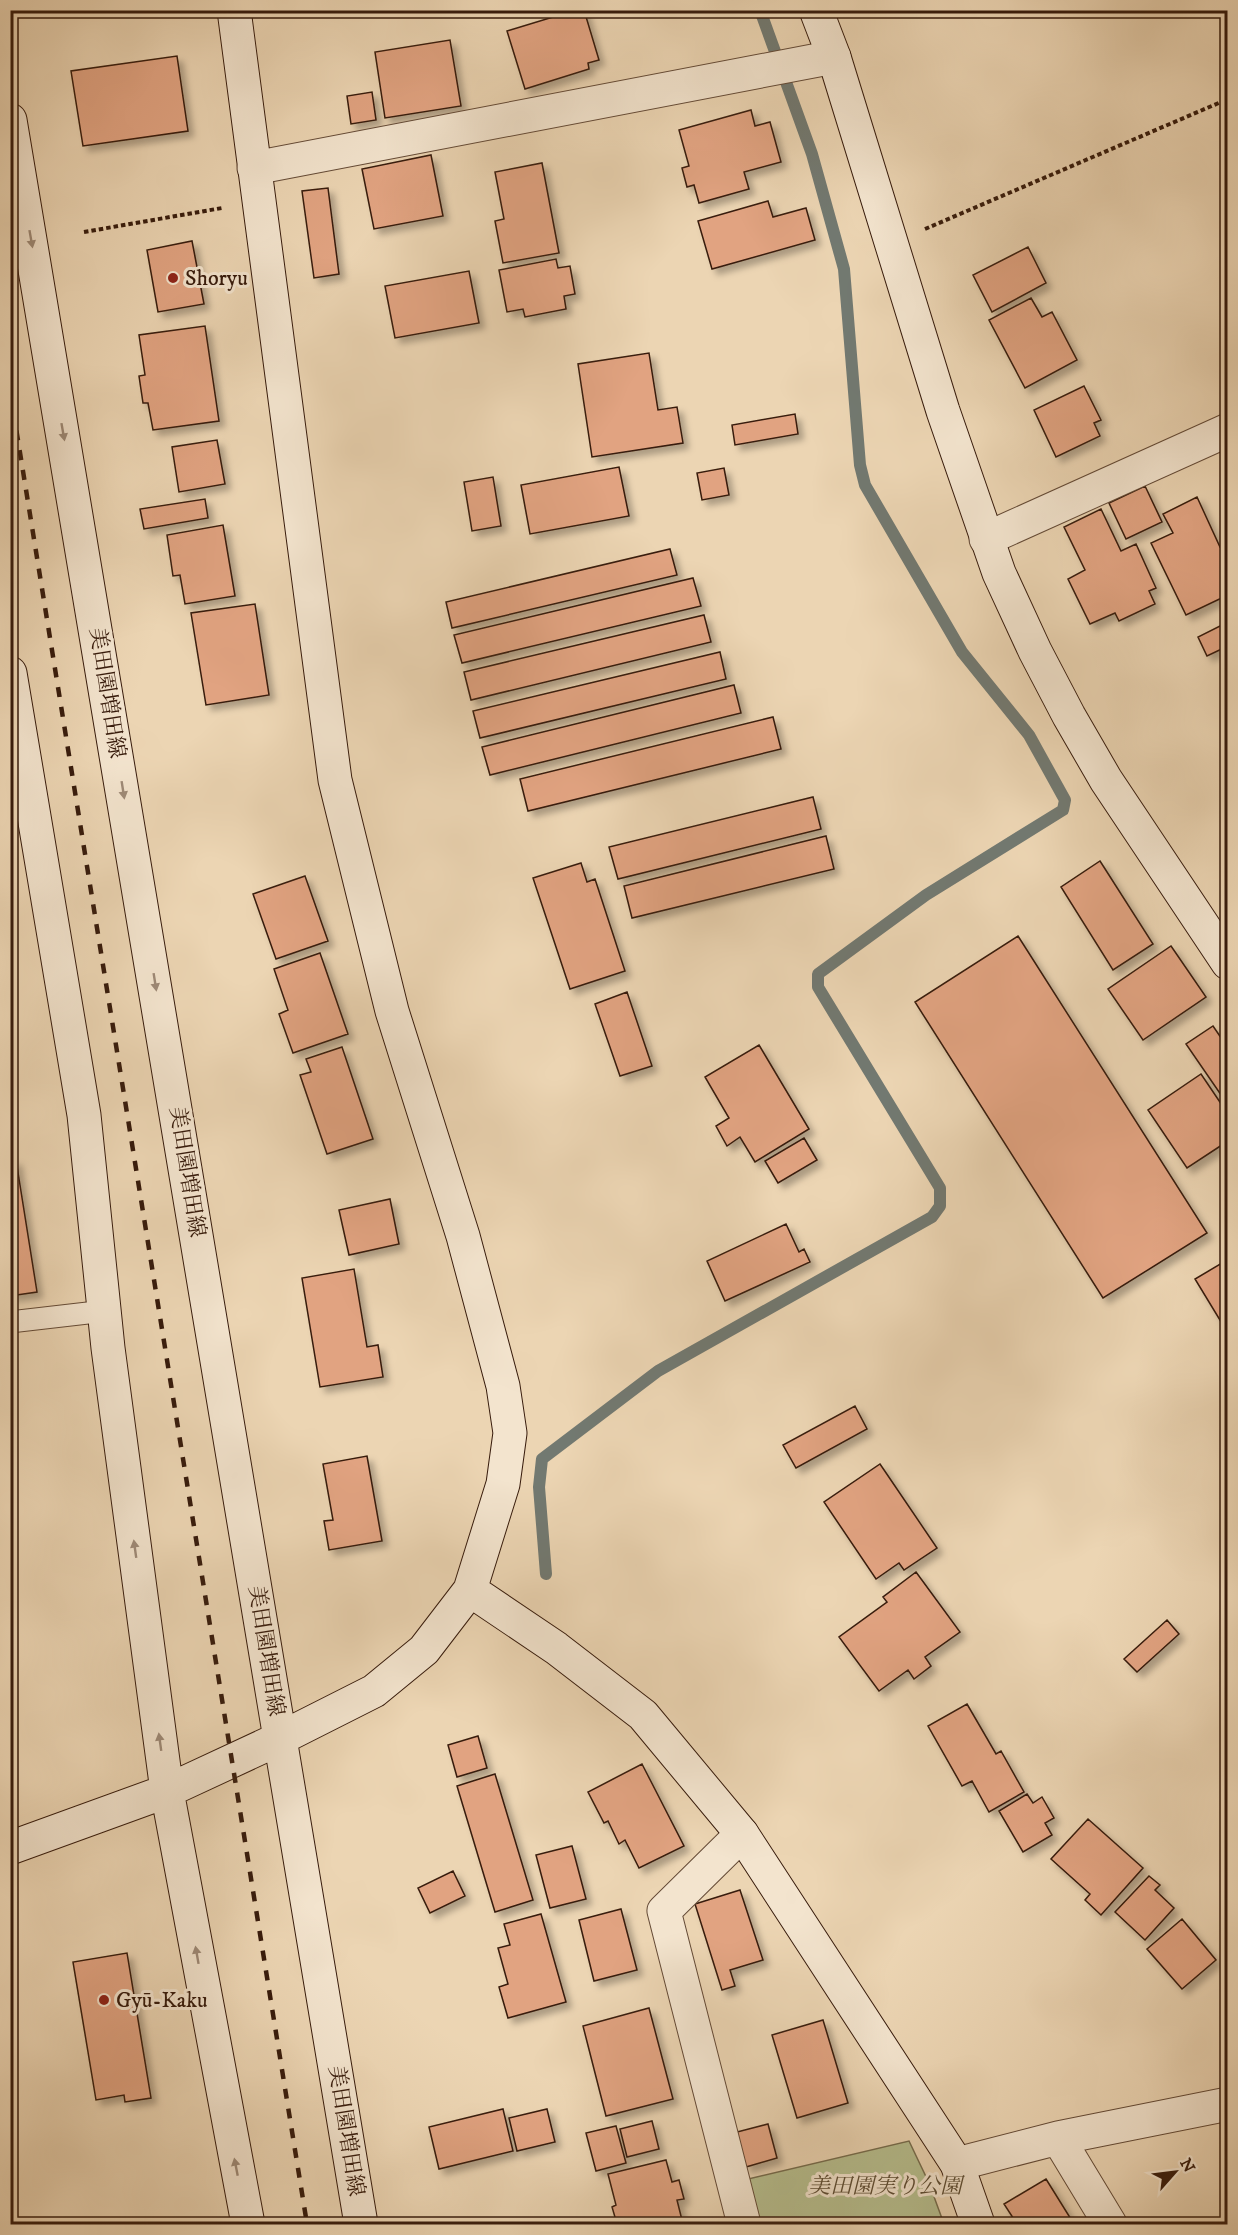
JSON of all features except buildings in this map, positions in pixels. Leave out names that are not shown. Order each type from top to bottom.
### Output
[{"type":"street","points":[[10,1848],[167,1791],[281,1738],[374,1691],[424,1650],[470,1590],[503,1484],[510,1433],[504,1386],[462,1236],[392,1011],[335,780],[234,10]]},
{"type":"street","points":[[816,10],[834,57],[890,244],[986,540],[1035,651],[1069,716],[1106,780],[1227,963]]},
{"type":"street","points":[[254,168],[834,57]]},
{"type":"street","name":"美田園増田線","points":[[10,120],[361,2224]]},
{"type":"street","points":[[986,540],[1227,430]]},
{"type":"street","points":[[10,673],[84,1115],[105,1311],[167,1791],[248,2224]]},
{"type":"street","points":[[470,1590],[556,1648],[643,1716],[742,1834],[957,2164],[978,2224]]},
{"type":"street","points":[[742,1834],[664,1911],[744,2224]]},
{"type":"street","points":[[957,2164],[1058,2138],[1227,2104]]},
{"type":"street","points":[[1058,2138],[1110,2224]]},
{"type":"lane","points":[[10,1322],[105,1311]]},
{"type":"path","points":[[890,244],[1227,99]]},
{"type":"path","points":[[84,232],[258,202]]},
{"type":"green space","name":"美田園実り公園","points":[[909,2141],[929,2183],[944,2224],[759,2224],[748,2179]]},
{"type":"waterway","points":[[546,1574],[539,1487],[542,1459],[658,1371],[932,1217],[940,1206],[940,1188],[818,987],[818,974],[926,895],[1063,810],[1065,800],[1029,735],[962,652],[865,485],[860,465],[844,269],[812,154],[760,10]]},
{"type":"railway","points":[[10,391],[307,2224]]},
{"type":"place","name":"Shoryu","points":[[173,278]]},
{"type":"place","name":"Gyū-Kaku","points":[[104,2000]]}]
